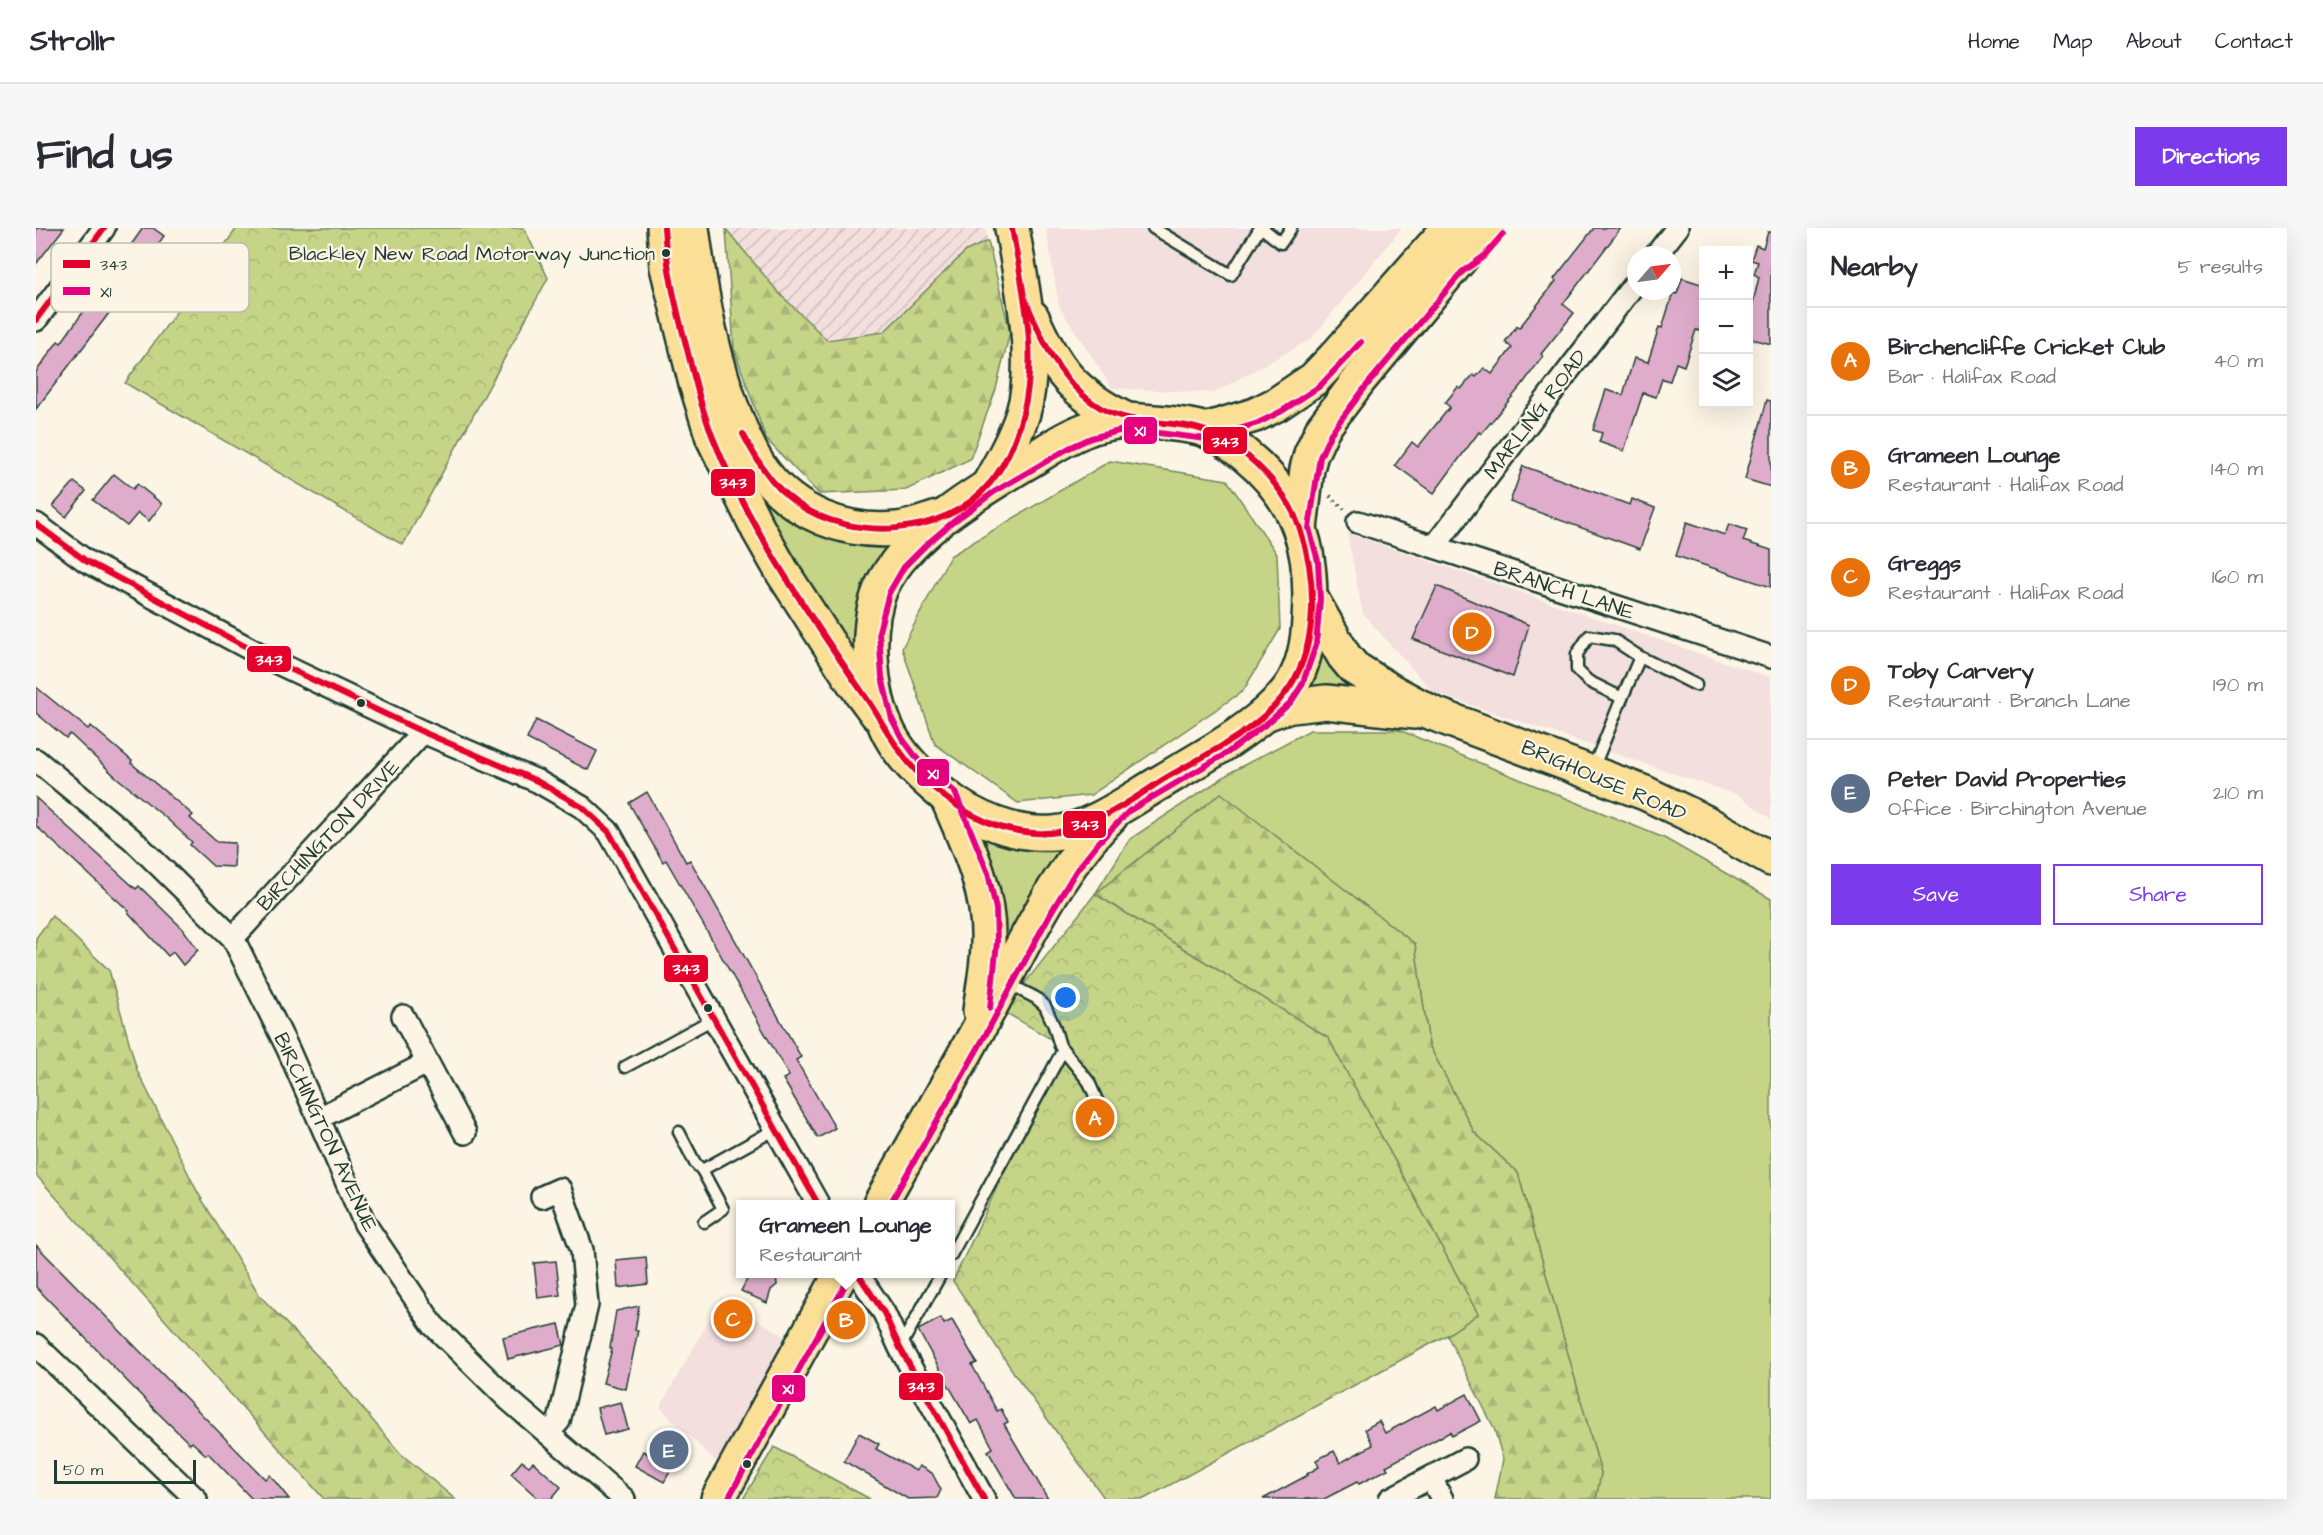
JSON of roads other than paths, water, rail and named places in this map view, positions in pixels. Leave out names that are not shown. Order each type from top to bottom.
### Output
[{"type":"main road","points":[[664,228],[667,267],[695,380],[713,438],[758,529],[783,573],[854,684],[912,766],[947,797],[996,825],[1023,831],[1056,833],[1093,822],[1222,745],[1265,714],[1284,696],[1295,680],[1307,643],[1311,598],[1309,562],[1300,529],[1282,492],[1263,470],[1236,448],[1205,430],[1127,420],[1088,429],[989,484],[921,537],[897,562],[881,589],[870,630],[873,678],[883,722]]},
{"type":"main road","points":[[692,228],[701,292],[722,377],[734,413],[753,457],[777,488],[799,505],[823,519],[864,530],[899,529],[947,515]]},
{"type":"main road","points":[[989,484],[1013,441],[1027,396],[1025,299],[1012,228]]},
{"type":"main road","points":[[1205,430],[1255,415],[1277,404],[1314,379],[1449,228]]},
{"type":"main road","points":[[1300,529],[1307,469],[1323,428],[1360,379],[1486,228]]},
{"type":"main road","points":[[1456,265],[1478,250],[1496,228]]},
{"type":"main road","points":[[1025,299],[1045,346],[1056,365],[1090,400],[1127,420]]},
{"type":"main road","points":[[1311,598],[1344,656],[1354,668],[1432,712]]},
{"type":"main road","points":[[1265,714],[1284,707],[1326,702],[1385,707],[1403,712],[1432,712]]},
{"type":"main road","name":"BRIGHOUSE ROAD","points":[[1432,712],[1645,793],[1703,821],[1771,859]]},
{"type":"main road","points":[[947,797],[973,858],[987,910],[988,942],[978,1030]]},
{"type":"main road","points":[[882,1200],[978,1030],[1042,910],[1069,866],[1092,836],[1123,804]]},
{"type":"main road","points":[[718,1499],[839,1278]]},
{"type":"street","points":[[93,243],[104,228]]},
{"type":"street","points":[[1663,246],[1677,228]]},
{"type":"street","name":"MARLING ROAD","points":[[1434,547],[1627,294]]},
{"type":"street","points":[[36,320],[51,300]]},
{"type":"street","name":"BRANCH LANE","points":[[1358,522],[1771,657]]},
{"type":"street","points":[[36,524],[86,561],[247,648],[423,732],[537,780],[582,807],[609,832],[816,1200]]},
{"type":"street","name":"BIRCHINGTON DRIVE","points":[[233,938],[423,732]]},
{"type":"street","name":"BIRCHINGTON AVENUE","points":[[36,760],[133,840],[233,938],[288,1049],[365,1224],[433,1325],[509,1400],[624,1499]]},
{"type":"street","points":[[403,1016],[465,1133]]},
{"type":"street","points":[[319,1118],[428,1063]]},
{"type":"street","points":[[542,1197],[560,1189],[582,1250],[587,1305],[559,1420],[548,1433]]},
{"type":"street","points":[[861,1278],[884,1313],[900,1348],[984,1499]]},
{"type":"street","points":[[36,1345],[196,1499]]},
{"type":"street","points":[[1390,1499],[1465,1459]]},
{"type":"street","points":[[1431,1478],[1442,1499]]},
{"type":"lane","points":[[1153,228],[1231,275],[1261,228],[1281,243],[1291,228]]},
{"type":"lane","points":[[1623,699],[1588,681],[1577,669],[1577,654],[1589,636],[1614,640],[1640,657],[1696,685]]},
{"type":"lane","points":[[1592,771],[1640,657]]},
{"type":"lane","points":[[1004,982],[1036,998],[1045,1006],[1052,1019],[1060,1047],[1089,1082],[1101,1110]]},
{"type":"lane","points":[[625,1067],[713,1019]]},
{"type":"lane","points":[[955,1248],[1063,1050]]},
{"type":"lane","points":[[702,1170],[776,1130]]},
{"type":"lane","points":[[679,1132],[723,1209],[704,1222]]},
{"type":"lane","points":[[900,1348],[939,1278]]},
{"type":"place","name":"Blackley New Road Motorway Junction","points":[[666,253]]},
{"type":"place","name":"Toby Carvery","points":[[1472,632]]},
{"type":"place","name":"Birchencliffe Cricket Club","points":[[1095,1118]]},
{"type":"place","name":"Greggs","points":[[733,1319]]},
{"type":"place","name":"Grameen Lounge","points":[[846,1320]]},
{"type":"place","name":"Peter David Properties","points":[[669,1450]]}]
